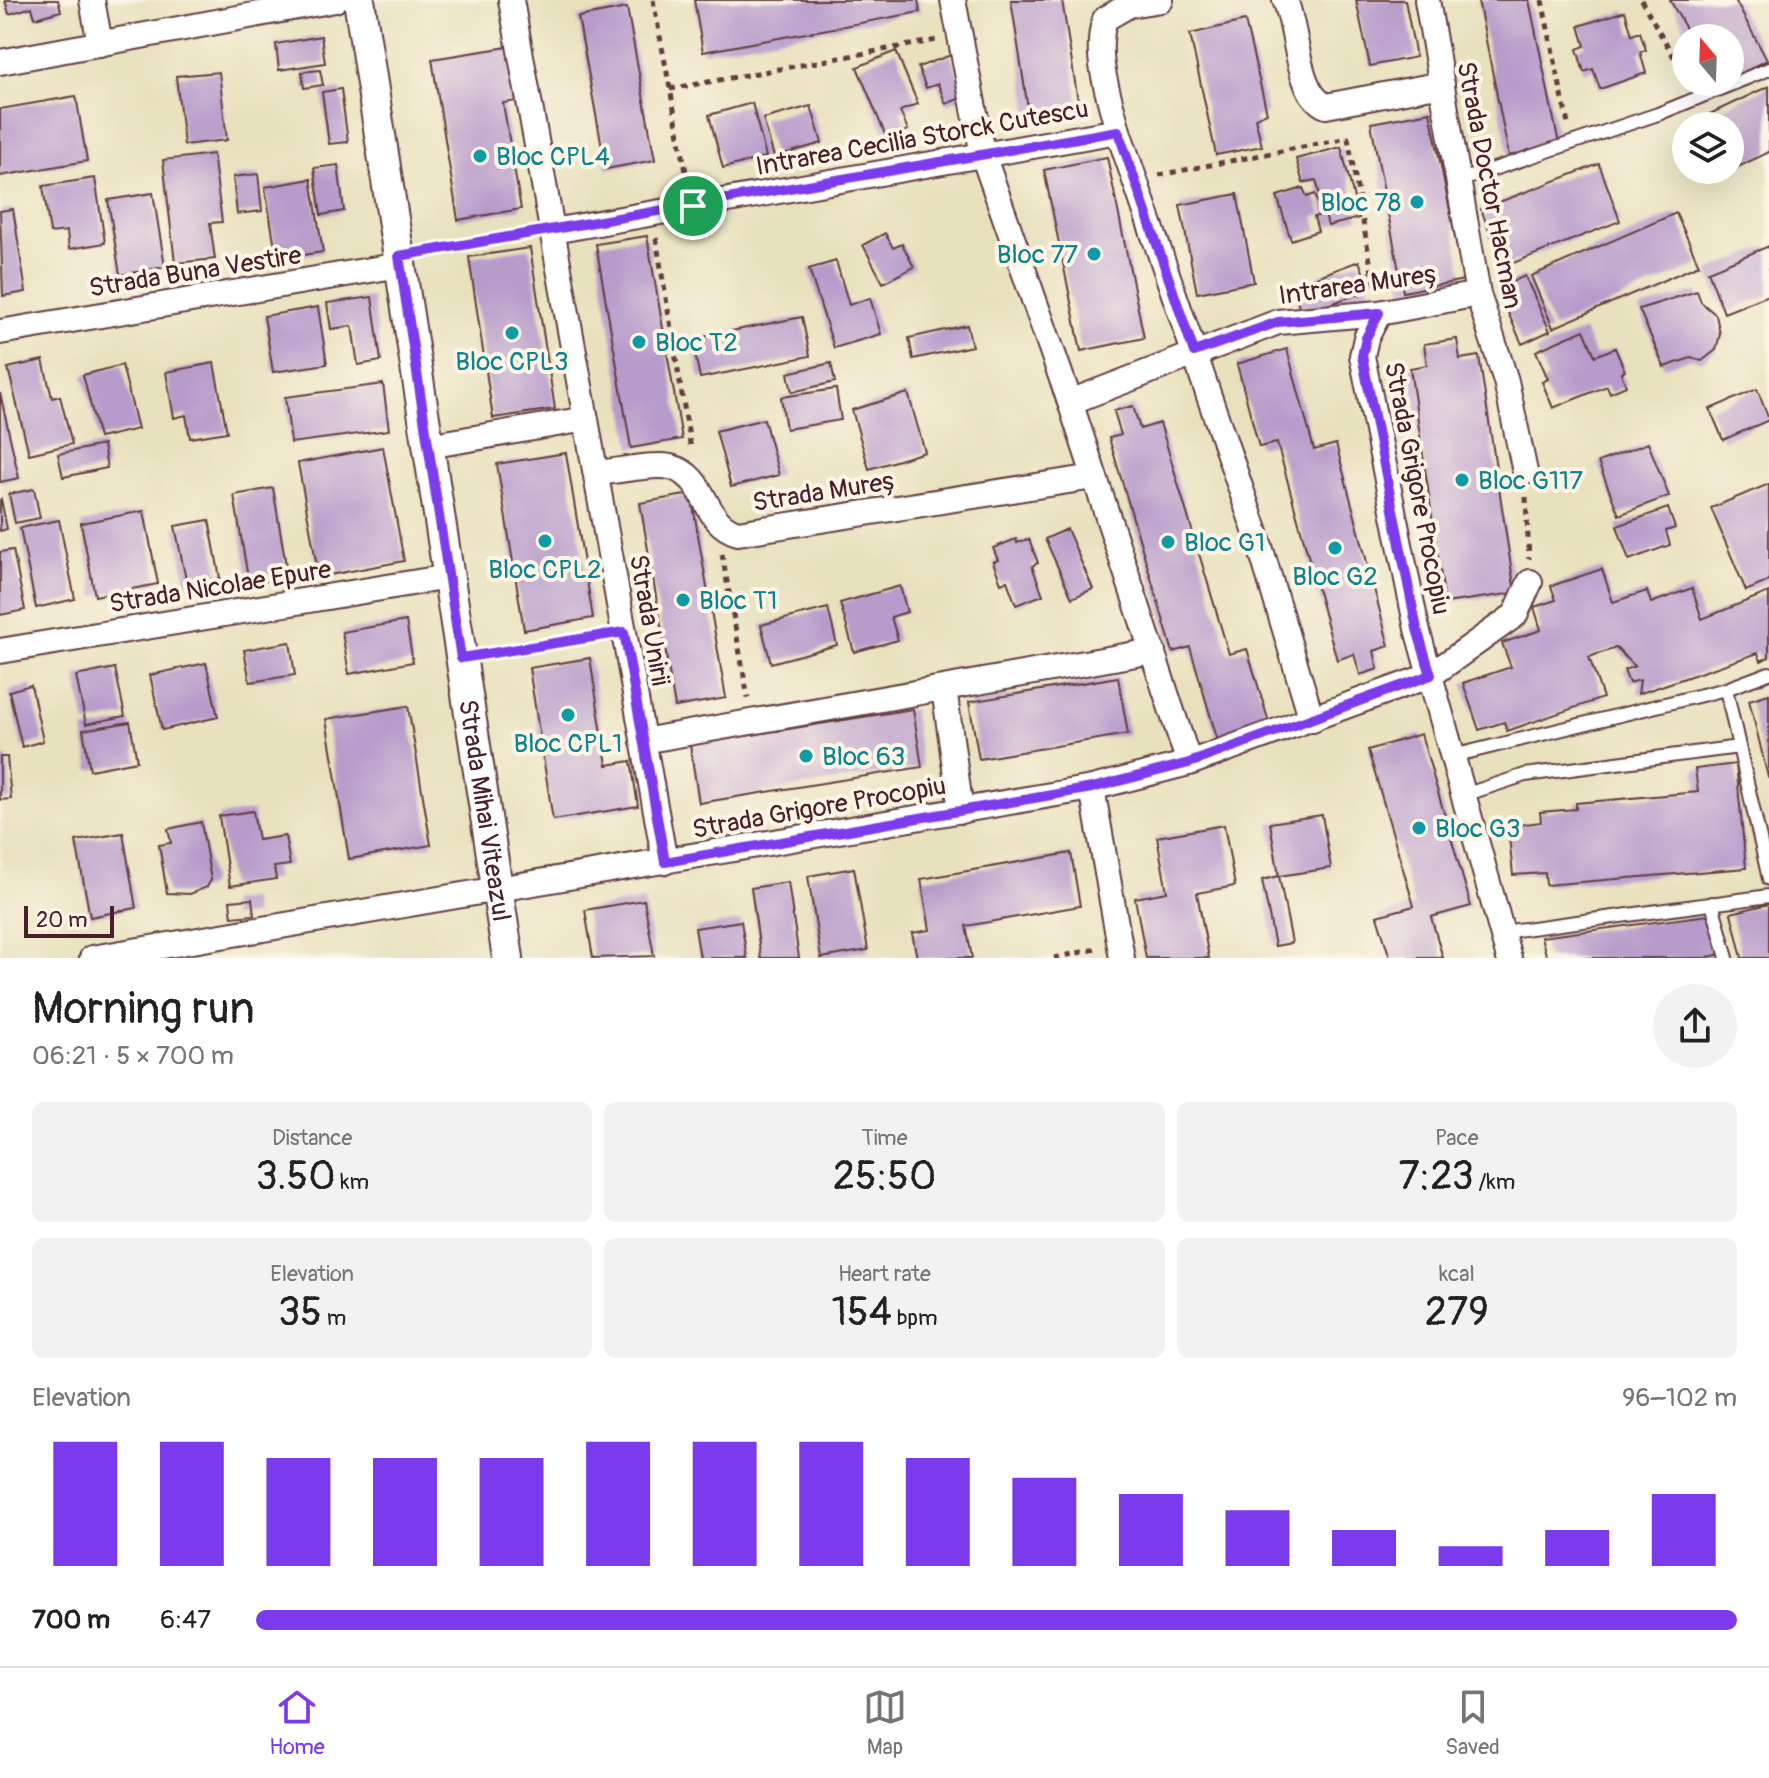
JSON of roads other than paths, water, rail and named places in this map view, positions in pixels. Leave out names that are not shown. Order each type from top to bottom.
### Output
[{"type":"street","points":[[92,0],[100,44]]},
{"type":"street","points":[[0,62],[335,0]]},
{"type":"street","name":"Strada Mihai Viteazul","points":[[359,0],[508,958]]},
{"type":"street","name":"Strada Unirii","points":[[511,0],[665,862]]},
{"type":"street","points":[[953,0],[983,155],[1070,402],[1189,763]]},
{"type":"street","points":[[1118,131],[1098,39],[1105,19],[1129,5],[1161,0]]},
{"type":"street","points":[[1285,0],[1306,88],[1315,101],[1326,106],[1337,105],[1442,84]]},
{"type":"street","name":"Strada Doctor Hacman","points":[[1427,0],[1478,294],[1506,381],[1525,472]]},
{"type":"street","name":"Intrarea Cecilia Storck Cutescu","points":[[553,231],[1118,131],[1194,352]]},
{"type":"street","name":"Strada Buna Vestire","points":[[0,332],[399,260]]},
{"type":"street","name":"Intrarea Mureș","points":[[1070,402],[1278,322],[1379,313],[1478,294]]},
{"type":"street","name":"Strada Grigore Procopiu","points":[[1379,313],[1366,338],[1362,356],[1417,629],[1509,958]]},
{"type":"street","points":[[1194,352],[1256,533],[1312,720]]},
{"type":"street","points":[[428,446],[586,419]]},
{"type":"street","name":"Strada Mureș","points":[[596,473],[670,467],[696,481],[716,522],[738,533],[1094,477]]},
{"type":"street","name":"Strada Nicolae Epure","points":[[0,651],[448,577]]},
{"type":"street","name":"Strada Grigore Procopiu","points":[[92,958],[1092,788],[1189,763],[1431,675],[1515,615],[1530,582]]},
{"type":"street","points":[[643,741],[1153,651]]},
{"type":"street","points":[[944,688],[961,811]]},
{"type":"street","points":[[1092,788],[1121,951]]},
{"type":"lane","points":[[1458,181],[1658,114],[1769,69]]},
{"type":"lane","points":[[1453,756],[1726,689],[1769,673]]},
{"type":"lane","points":[[1726,689],[1769,879]]},
{"type":"lane","points":[[1464,795],[1525,775],[1739,747]]},
{"type":"lane","points":[[1502,932],[1769,896]]},
{"type":"lane","points":[[1712,903],[1727,958]]},
{"type":"place","name":"Bloc CPL4","points":[[480,156]]},
{"type":"place","name":"Bloc 78","points":[[1417,202]]},
{"type":"place","name":"Bloc 77","points":[[1094,254]]},
{"type":"place","name":"Bloc CPL3","points":[[512,333]]},
{"type":"place","name":"Bloc T2","points":[[639,342]]},
{"type":"place","name":"Bloc G117","points":[[1462,480]]},
{"type":"place","name":"Bloc CPL2","points":[[545,541]]},
{"type":"place","name":"Bloc G1","points":[[1168,542]]},
{"type":"place","name":"Bloc G2","points":[[1335,548]]},
{"type":"place","name":"Bloc T1","points":[[683,600]]},
{"type":"place","name":"Bloc CPL1","points":[[568,715]]},
{"type":"place","name":"Bloc 63","points":[[806,756]]},
{"type":"place","name":"Bloc G3","points":[[1419,828]]}]
